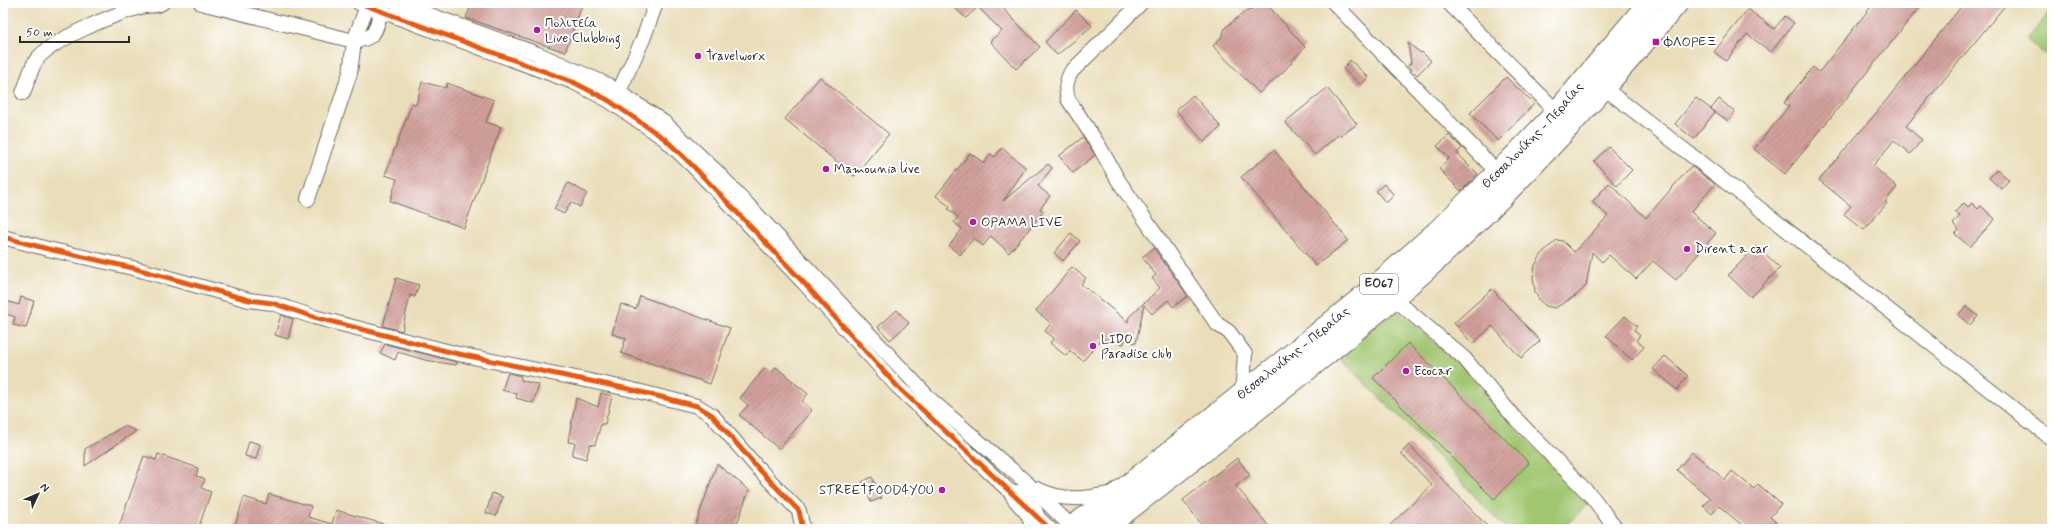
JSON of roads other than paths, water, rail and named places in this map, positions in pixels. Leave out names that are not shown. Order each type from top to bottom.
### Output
[{"type":"main road","name":"Θεσσαλονίκης - Περαίας","points":[[1072,528],[1120,492],[1376,287],[1452,218],[1557,112],[1650,3]]},
{"type":"main road","name":"Θεσσαλονίκης - Περαίας","points":[[1103,529],[1228,431],[1392,297],[1438,257],[1528,169],[1604,88],[1677,3]]},
{"type":"main road","points":[[1022,490],[1037,529]]},
{"type":"street","points":[[23,93],[35,61],[58,42],[74,33],[142,6],[157,6],[162,3]]},
{"type":"street","points":[[201,3],[354,41],[368,39],[375,32],[381,11]]},
{"type":"street","points":[[397,3],[538,54],[602,82],[619,91],[665,123],[688,144],[931,400],[1022,490],[1050,529]]},
{"type":"street","points":[[619,91],[643,39],[656,3]]},
{"type":"street","points":[[1141,3],[1075,67],[1066,82],[1065,90],[1068,99],[1099,146],[1125,191],[1217,324],[1229,332],[1245,354],[1242,395]]},
{"type":"street","points":[[1334,3],[1498,173]]},
{"type":"street","points":[[1449,3],[1557,112]]},
{"type":"street","points":[[308,199],[350,73],[354,41],[363,5],[573,82],[608,100],[665,139],[694,167],[804,283],[898,387],[1022,490],[1072,528]]},
{"type":"street","points":[[1604,88],[1725,180],[1915,333],[2052,439]]},
{"type":"street","points":[[3,237],[48,250],[133,268],[242,298],[272,303],[314,316],[454,353],[629,389],[697,406],[712,415],[756,466],[799,511],[803,529]]},
{"type":"street","points":[[1392,297],[1464,358],[1513,416],[1593,498],[1616,529]]},
{"type":"street","points":[[1022,490],[1046,494],[1062,499],[1087,499],[1120,492]]},
{"type":"place","name":"Πολιτεία Live Clubbing","points":[[537,30]]},
{"type":"place","name":"ΦΛΟΡΕΞ","points":[[1656,42]]},
{"type":"place","name":"Travelworx","points":[[698,56]]},
{"type":"place","name":"Mamounia live","points":[[826,169]]},
{"type":"place","name":"ΟΡΑΜΑ LIVE","points":[[973,222]]},
{"type":"place","name":"Dirent a car","points":[[1687,249]]},
{"type":"place","name":"LIDO Paradise club","points":[[1093,346]]},
{"type":"place","name":"Ecocar","points":[[1406,371]]},
{"type":"place","name":"STREETFOOD4YOU","points":[[942,490]]}]
